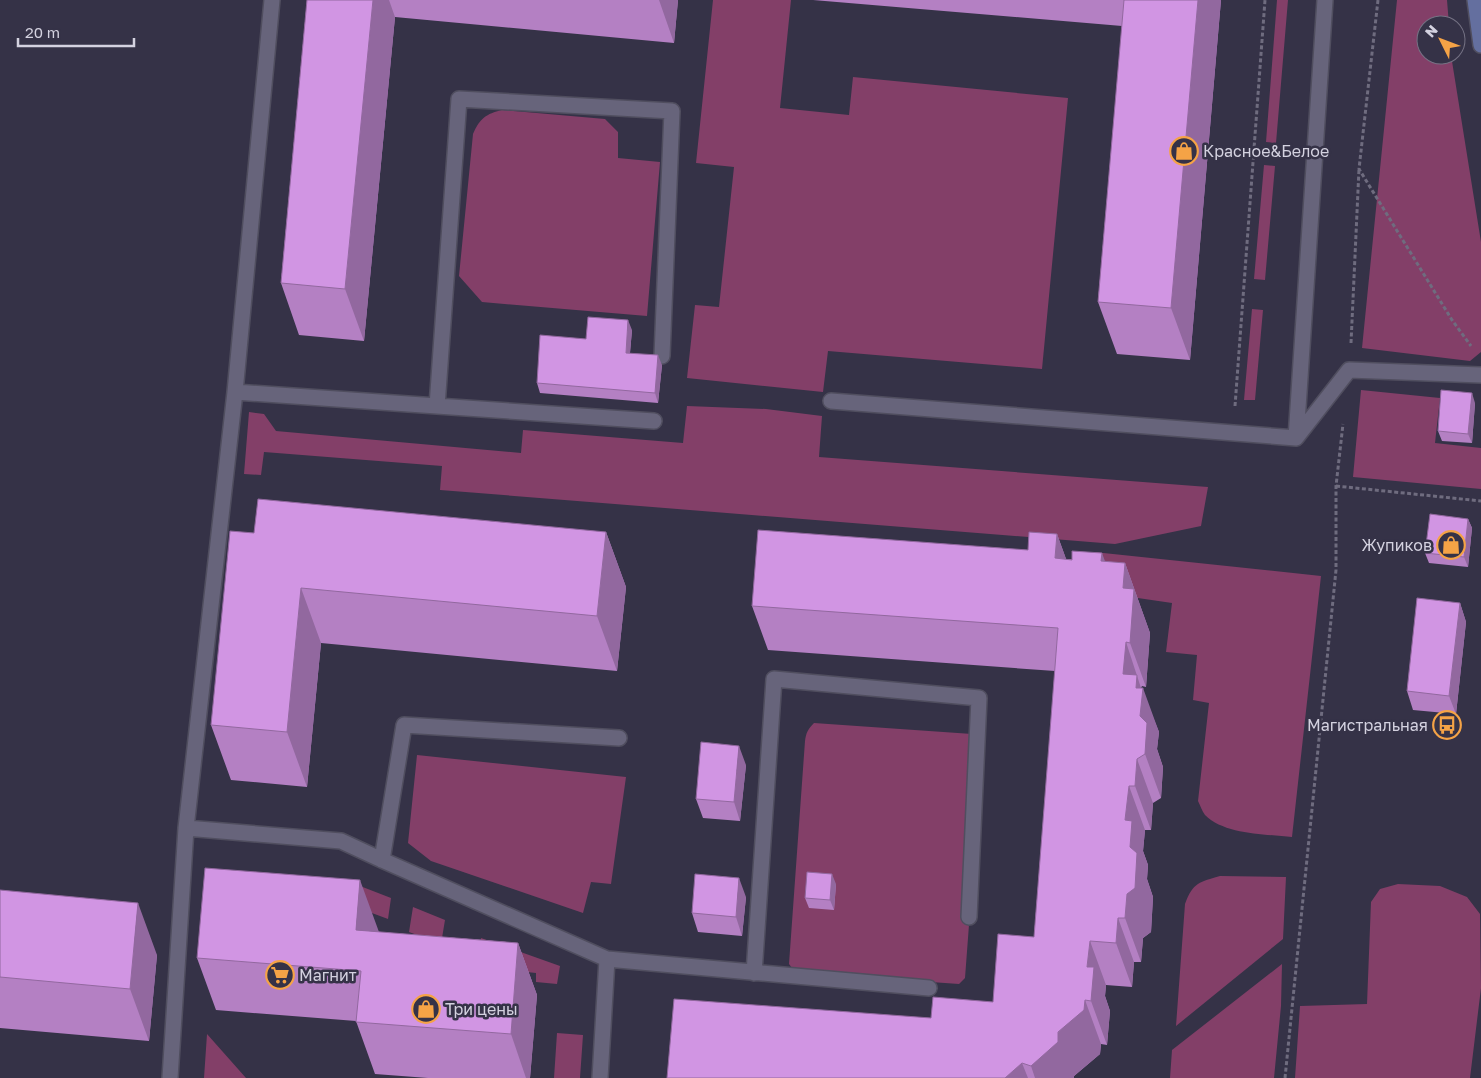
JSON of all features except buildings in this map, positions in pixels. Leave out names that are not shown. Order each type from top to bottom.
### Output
[{"type":"main road","points":[[1475,0],[1481,45]]},
{"type":"lane","points":[[170,1078],[186,828],[235,392],[272,0]]},
{"type":"lane","points":[[1296,438],[1325,0]]},
{"type":"lane","points":[[436,406],[459,99],[672,111],[662,356]]},
{"type":"lane","points":[[1296,438],[1349,370],[1481,375]]},
{"type":"lane","points":[[235,392],[654,421]]},
{"type":"lane","points":[[831,401],[1296,438]]},
{"type":"lane","points":[[754,972],[774,679],[979,698],[969,917]]},
{"type":"lane","points":[[382,860],[404,725],[619,738]]},
{"type":"lane","points":[[186,828],[342,840],[382,860],[607,959],[929,988]]},
{"type":"lane","points":[[600,1078],[607,959]]},
{"type":"path","points":[[1232,432],[1265,0]]},
{"type":"path","points":[[1349,370],[1360,169],[1378,0]]},
{"type":"path","points":[[1360,169],[1452,320],[1472,348]]},
{"type":"path","points":[[1285,1078],[1336,570],[1336,486],[1344,418]]},
{"type":"path","points":[[1336,486],[1481,501]]},
{"type":"shaded area","points":[[713,0],[791,0],[780,108],[849,115],[853,77],[1068,98],[1042,369],[828,351],[823,392],[687,378],[695,305],[719,307],[734,167],[696,163]]},
{"type":"shaded area","points":[[1277,0],[1288,0],[1276,143],[1266,142]]},
{"type":"shaded area","points":[[1397,0],[1447,0],[1448,15],[1416,15],[1416,65],[1453,65],[1481,242],[1481,352],[1470,361],[1362,348]]},
{"type":"shaded area","points":[[502,110],[605,119],[618,132],[618,158],[660,162],[647,316],[482,302],[459,276],[473,134],[478,124],[484,118]]},
{"type":"shaded area","points":[[1264,165],[1275,166],[1265,280],[1254,279]]},
{"type":"shaded area","points":[[1252,309],[1263,310],[1255,400],[1244,400]]},
{"type":"shaded area","points":[[1361,390],[1440,398],[1435,443],[1481,448],[1481,489],[1353,477]]},
{"type":"shaded area","points":[[687,406],[766,409],[822,416],[819,457],[1208,487],[1201,526],[1115,544],[440,490],[442,466],[264,452],[261,475],[244,474],[249,412],[264,414],[276,431],[521,453],[523,430],[683,443]]},
{"type":"shaded area","points":[[1094,552],[1321,576],[1292,837],[1234,830],[1213,822],[1205,815],[1198,801],[1209,703],[1193,700],[1197,655],[1166,652],[1172,603],[1090,591]]},
{"type":"shaded area","points":[[814,723],[972,734],[982,752],[965,978],[959,984],[803,973],[792,968],[789,964],[805,741],[810,727]]},
{"type":"shaded area","points":[[417,755],[626,777],[611,884],[591,882],[583,913],[431,861],[408,843]]},
{"type":"shaded area","points":[[1220,876],[1286,877],[1283,939],[1176,1026],[1185,904],[1194,887]]},
{"type":"shaded area","points":[[342,879],[391,898],[388,919],[337,900]]},
{"type":"shaded area","points":[[1398,884],[1440,886],[1467,897],[1480,914],[1481,988],[1470,1078],[1295,1078],[1300,1006],[1367,1004],[1371,902],[1380,889]]},
{"type":"shaded area","points":[[413,907],[445,920],[441,944],[409,932]]},
{"type":"shaded area","points":[[481,938],[560,966],[557,984],[536,982],[536,973],[507,970],[478,956]]},
{"type":"shaded area","points":[[1282,964],[1281,1006],[1274,1078],[1170,1078],[1172,1050]]},
{"type":"shaded area","points":[[557,1033],[583,1035],[580,1078],[554,1078]]},
{"type":"shaded area","points":[[207,1034],[246,1078],[204,1078]]},
{"type":"place","name":"Красное&Белое","points":[[1184,151]]},
{"type":"place","name":"Жупиков","points":[[1451,545]]},
{"type":"place","name":"Магистральная","points":[[1447,725]]},
{"type":"place","name":"Магнит","points":[[280,975]]},
{"type":"place","name":"Три цены","points":[[426,1009]]}]
